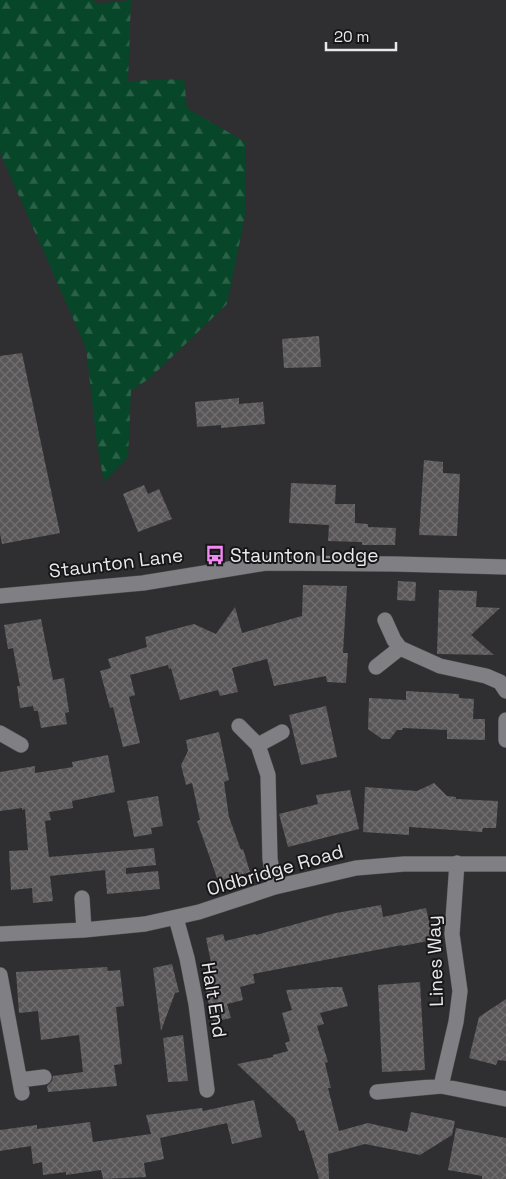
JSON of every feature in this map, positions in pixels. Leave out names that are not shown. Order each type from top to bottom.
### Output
[{"type":"street","name":"Staunton Lane","points":[[0,596],[142,583],[266,563],[506,567]]},
{"type":"street","points":[[385,620],[394,640],[400,648],[440,666],[486,676],[500,682],[506,691]]},
{"type":"street","points":[[376,666],[400,648]]},
{"type":"street","points":[[506,720],[506,740]]},
{"type":"street","points":[[239,726],[258,745],[268,775],[270,859],[275,887]]},
{"type":"street","points":[[258,745],[282,732]]},
{"type":"street","points":[[0,733],[21,745]]},
{"type":"street","name":"Lines Way","points":[[441,1086],[456,1022],[460,991],[452,934],[457,863]]},
{"type":"street","name":"Oldbridge Road","points":[[0,934],[84,930],[145,924],[200,912],[275,887],[356,868],[404,864],[506,864]]},
{"type":"street","points":[[82,898],[84,930]]},
{"type":"street","name":"Halt End","points":[[176,918],[187,958],[196,1004],[207,1090]]},
{"type":"street","points":[[0,975],[21,1087],[44,1077]]},
{"type":"street","points":[[377,1092],[441,1086],[506,1099]]},
{"type":"green space","points":[[0,0],[94,0],[95,4],[131,0],[128,81],[184,79],[187,108],[245,142],[245,216],[227,304],[150,378],[131,391],[128,457],[104,482],[97,444],[86,348],[0,153]]},
{"type":"building","points":[[319,336],[321,367],[284,368],[282,339]]},
{"type":"building","points":[[22,353],[60,533],[2,544],[0,534],[0,356]]},
{"type":"building","points":[[239,398],[239,404],[263,402],[265,424],[221,428],[221,425],[197,427],[195,402]]},
{"type":"building","points":[[424,460],[443,462],[443,473],[460,474],[457,536],[419,535]]},
{"type":"building","points":[[291,483],[336,485],[335,504],[355,504],[355,523],[368,524],[368,527],[396,528],[395,545],[362,545],[362,542],[328,541],[329,525],[289,523]]},
{"type":"building","points":[[144,485],[148,494],[159,489],[172,519],[138,532],[123,494]]},
{"type":"building","points":[[398,581],[416,582],[415,601],[397,600]]},
{"type":"building","points":[[303,585],[347,586],[343,653],[348,653],[346,683],[327,682],[326,676],[274,686],[267,659],[232,668],[238,692],[220,696],[218,690],[180,700],[171,668],[169,669],[168,665],[130,675],[135,695],[129,697],[140,743],[123,747],[113,707],[110,708],[100,671],[111,668],[108,659],[147,647],[145,637],[194,624],[216,634],[235,607],[242,633],[302,616]]},
{"type":"building","points":[[439,590],[477,591],[476,607],[500,608],[471,635],[494,655],[437,654]]},
{"type":"building","points":[[41,619],[53,680],[64,678],[69,712],[65,713],[67,724],[41,728],[38,711],[34,711],[33,706],[20,708],[17,686],[20,686],[13,648],[8,649],[4,625]]},
{"type":"building","points":[[406,691],[459,694],[459,698],[474,699],[473,719],[485,719],[485,740],[447,739],[447,730],[403,728],[402,730],[397,730],[390,739],[382,739],[368,729],[369,698],[406,700]]},
{"type":"building","points":[[326,706],[337,757],[301,765],[289,715]]},
{"type":"building","points":[[219,732],[229,780],[224,782],[229,817],[241,850],[243,849],[250,872],[218,881],[197,821],[200,820],[192,783],[186,785],[181,765],[188,751],[186,740]]},
{"type":"building","points":[[108,755],[115,792],[72,801],[73,808],[49,812],[51,820],[45,821],[49,857],[154,848],[156,865],[126,868],[126,874],[158,871],[160,889],[107,894],[105,870],[50,876],[53,901],[33,903],[32,888],[11,890],[9,851],[28,850],[25,809],[0,811],[0,772],[35,766],[35,773],[73,767],[72,762]]},
{"type":"building","points":[[434,783],[447,796],[456,797],[456,799],[498,801],[496,828],[483,828],[482,832],[409,827],[409,835],[363,832],[365,787],[417,791]]},
{"type":"building","points":[[350,790],[359,829],[288,847],[279,814],[318,804],[316,795]]},
{"type":"building","points":[[158,796],[163,826],[151,828],[152,834],[134,837],[127,801]]},
{"type":"building","points":[[381,905],[383,917],[426,908],[433,940],[253,974],[255,983],[240,987],[243,1000],[227,1004],[231,1018],[213,1022],[203,980],[214,977],[206,938],[223,934],[225,941],[256,935],[336,913]]},
{"type":"building","points":[[172,964],[179,992],[175,993],[161,1031],[153,968]]},
{"type":"building","points":[[107,967],[108,971],[120,970],[124,1006],[116,1007],[122,1064],[114,1065],[117,1086],[48,1092],[47,1086],[52,1081],[53,1076],[83,1072],[79,1035],[41,1040],[38,1011],[19,1013],[16,972]]},
{"type":"building","points":[[420,982],[425,1070],[382,1072],[378,985]]},
{"type":"building","points":[[342,987],[348,1006],[320,1013],[324,1024],[317,1026],[328,1062],[325,1063],[331,1088],[328,1088],[339,1131],[368,1123],[407,1132],[411,1112],[455,1121],[452,1135],[420,1155],[365,1144],[328,1154],[329,1179],[319,1179],[304,1130],[299,1131],[295,1119],[237,1064],[273,1057],[273,1055],[288,1051],[285,1043],[290,1041],[282,1013],[292,1010],[286,990]]},
{"type":"building","points":[[506,999],[506,1061],[498,1060],[496,1065],[469,1058],[479,1017]]},
{"type":"building","points":[[183,1035],[188,1081],[168,1082],[163,1038]]},
{"type":"building","points":[[254,1100],[262,1137],[232,1144],[227,1123],[160,1138],[164,1159],[144,1163],[146,1177],[103,1179],[101,1170],[66,1175],[66,1172],[43,1175],[42,1162],[33,1164],[31,1146],[0,1151],[0,1130],[37,1125],[37,1129],[90,1122],[93,1142],[151,1134],[146,1115],[202,1108],[203,1111]]},
{"type":"building","points":[[456,1128],[506,1138],[506,1179],[482,1179],[482,1176],[448,1170]]},
{"type":"place","name":"Staunton Lodge","points":[[215,555]]}]
